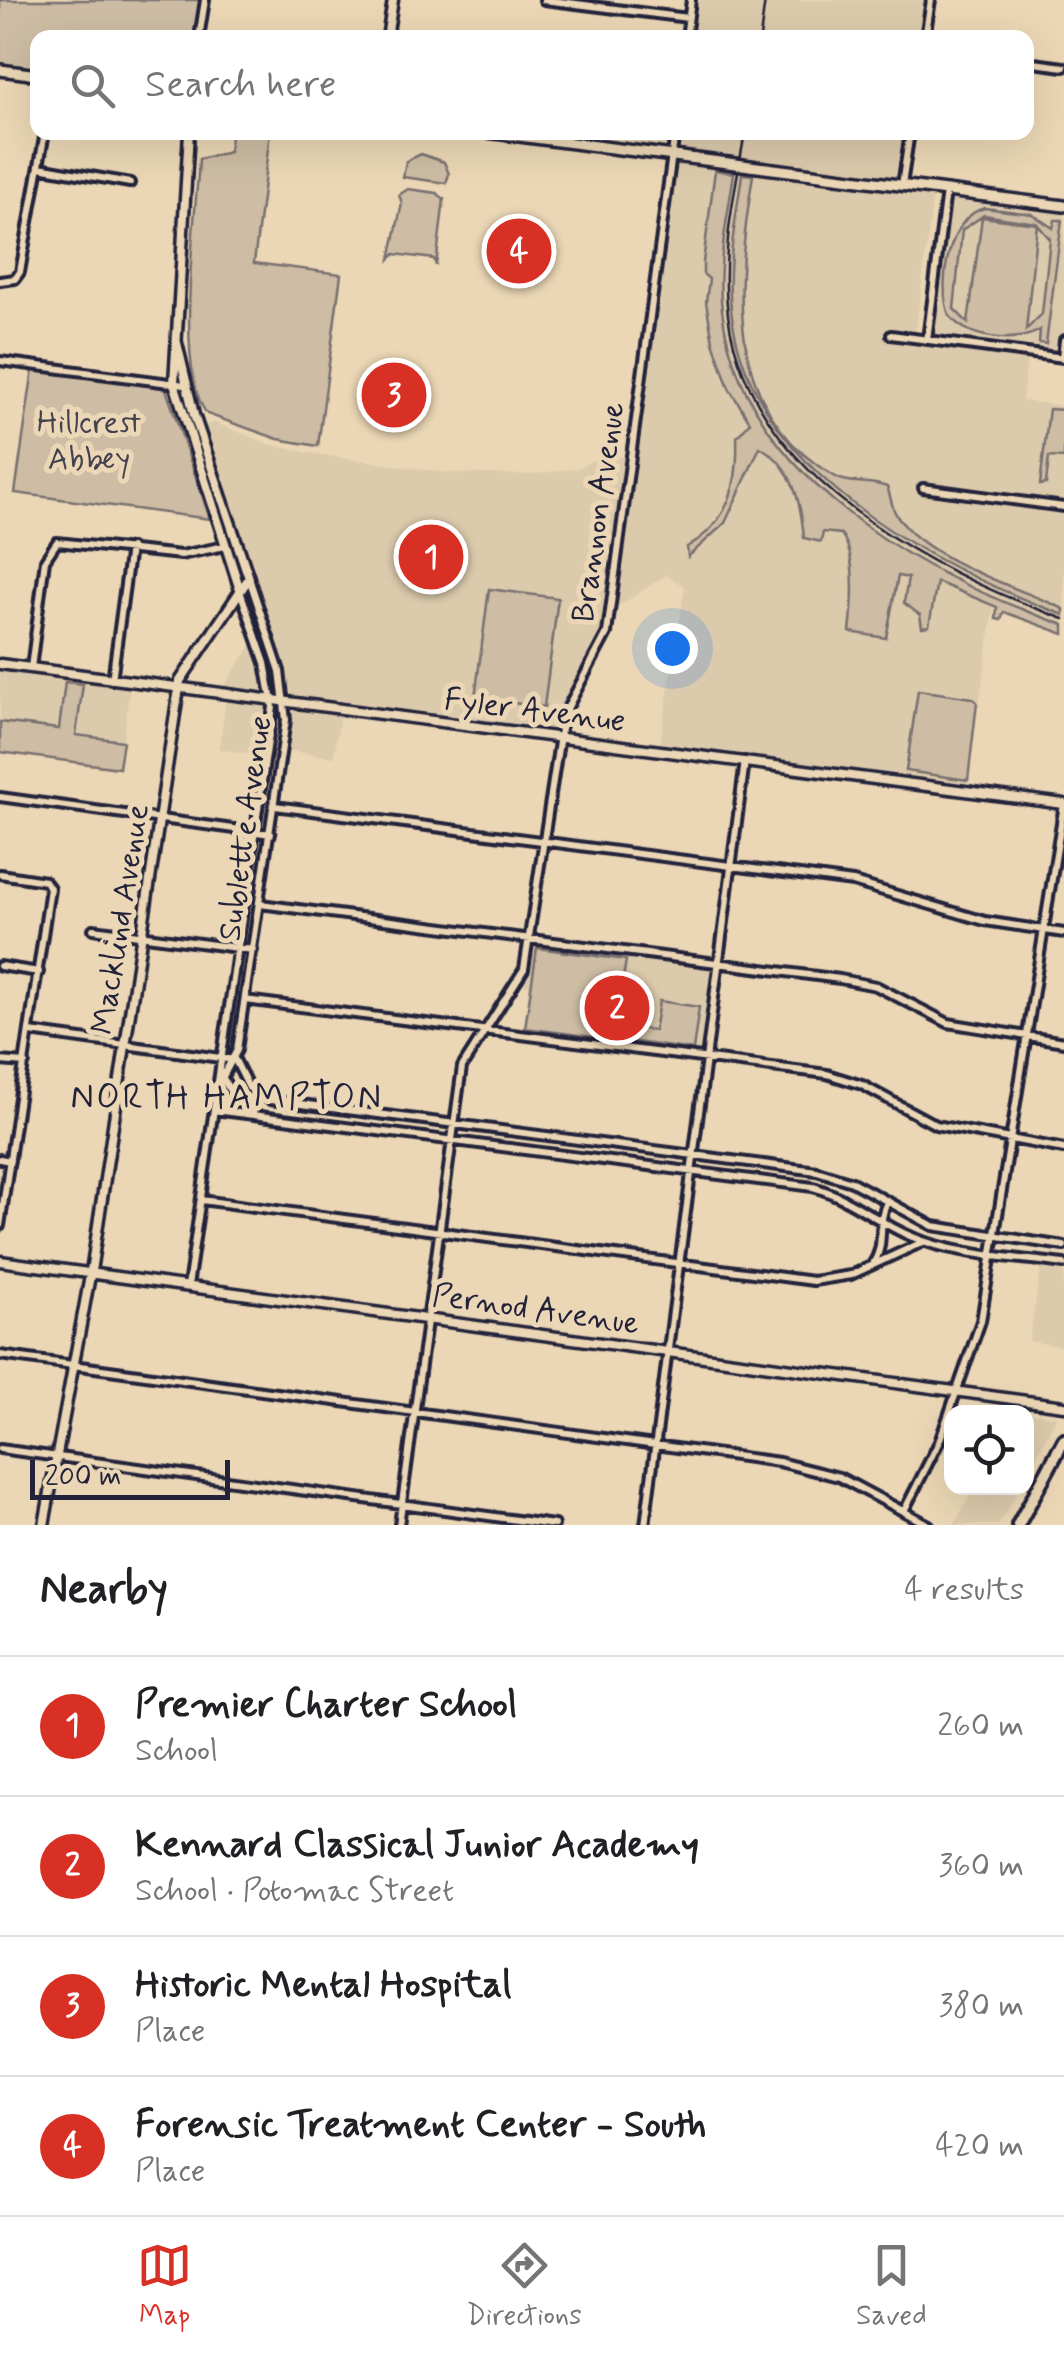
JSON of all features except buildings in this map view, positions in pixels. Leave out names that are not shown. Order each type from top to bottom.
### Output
[{"type":"main road","points":[[0,70],[30,74]]},
{"type":"main road","points":[[549,140],[1064,206]]},
{"type":"main road","points":[[1018,1525],[1059,1460],[1064,1440]]},
{"type":"street","points":[[200,30],[205,0]]},
{"type":"street","points":[[388,30],[393,0]]},
{"type":"street","points":[[544,0],[688,18]]},
{"type":"street","points":[[687,30],[691,0]]},
{"type":"street","points":[[927,30],[932,0]]},
{"type":"street","points":[[1034,63],[1064,67]]},
{"type":"street","points":[[0,281],[15,279],[23,258],[44,140]]},
{"type":"street","name":"Sublette Avenue","points":[[188,1286],[273,700],[174,383],[189,140]]},
{"type":"street","name":"Brannon Avenue","points":[[399,1525],[462,1067],[482,1030],[519,982],[530,938],[566,708],[599,654],[607,632],[674,140]]},
{"type":"street","points":[[902,185],[909,140]]},
{"type":"street","points":[[39,166],[130,184]]},
{"type":"street","points":[[927,340],[946,190]]},
{"type":"street","points":[[891,336],[1063,357],[1064,340]]},
{"type":"street","name":"Sublette Avenue","points":[[178,343],[185,385],[286,702],[275,806],[235,1060],[217,1090]]},
{"type":"street","points":[[0,362],[185,385]]},
{"type":"street","points":[[923,488],[1064,506]]},
{"type":"street","points":[[31,668],[47,553],[66,540],[182,554],[225,546]]},
{"type":"street","points":[[112,680],[130,548]]},
{"type":"street","name":"Macklind Avenue","points":[[44,1525],[90,1272],[179,687],[184,671],[248,578]]},
{"type":"street","name":"Fyler Avenue","points":[[0,664],[1064,804]]},
{"type":"street","points":[[645,1525],[745,761]]},
{"type":"street","points":[[0,797],[271,834]]},
{"type":"street","points":[[904,1511],[939,1442],[981,1321],[1064,804]]},
{"type":"street","points":[[275,806],[870,885],[962,916],[1064,933]]},
{"type":"street","points":[[0,874],[50,884],[0,1226]]},
{"type":"street","points":[[260,904],[876,986],[948,1023],[1064,1042]]},
{"type":"street","points":[[93,928],[253,950]]},
{"type":"street","points":[[0,966],[39,972]]},
{"type":"street","points":[[245,1000],[829,1074],[862,1085],[936,1125],[1064,1149]]},
{"type":"street","points":[[30,1032],[221,1062],[235,1060],[249,1088],[270,1100],[836,1176],[933,1226],[1064,1246]]},
{"type":"street","points":[[0,1060],[25,1064]]},
{"type":"street","points":[[221,1062],[223,1078],[239,1102],[266,1117]]},
{"type":"street","points":[[214,1110],[814,1187],[848,1198],[878,1219],[924,1241],[1064,1264]]},
{"type":"street","points":[[0,1159],[10,1160]]},
{"type":"street","points":[[201,1200],[813,1281],[851,1275],[924,1241]]},
{"type":"street","points":[[871,1266],[882,1238],[878,1219],[886,1202]]},
{"type":"street","name":"Pernod Avenue","points":[[0,1261],[1064,1406]]},
{"type":"street","points":[[0,1356],[779,1462],[840,1477],[928,1525]]},
{"type":"street","points":[[0,1450],[554,1525]]},
{"type":"shaded area","points":[[699,0],[925,0],[920,30],[695,30]]},
{"type":"shaded area","points":[[681,140],[903,140],[894,179],[752,160],[749,171],[933,196],[914,346],[1027,359],[1022,401],[1064,406],[1064,609],[996,588],[1064,615],[1064,625],[995,599],[967,784],[660,744],[685,587],[666,575],[621,605],[614,604],[675,168],[681,163],[715,167],[703,270],[734,159],[682,152]]},
{"type":"shaded area","points":[[951,198],[1064,211],[1064,353],[933,335]]},
{"type":"shaded area","points":[[213,422],[269,444],[309,453],[449,473],[528,475],[579,468],[606,452],[626,458],[598,644],[562,705],[554,730],[292,695],[205,426]]},
{"type":"shaded area","points":[[252,644],[264,691],[224,687]]},
{"type":"shaded area","points":[[0,670],[66,679],[59,729],[0,722]]},
{"type":"shaded area","points":[[83,681],[130,687],[123,741],[76,735]]},
{"type":"shaded area","points":[[226,700],[267,707],[262,756],[219,749]]},
{"type":"shaded area","points":[[298,709],[340,714],[334,757],[288,751],[291,712]]},
{"type":"shaded area","points":[[536,944],[710,966],[713,971],[702,1052],[523,1032],[529,986],[522,984]]},
{"type":"shaded area","points":[[1041,1268],[1064,1272],[1064,1347],[1029,1341]]},
{"type":"shaded area","points":[[1034,1413],[1056,1417],[1034,1461]]},
{"type":"shaded area","points":[[970,1495],[1016,1495],[999,1525],[954,1525]]},
{"type":"green space","points":[[0,0],[201,0],[196,30],[30,30],[30,68],[0,64]]},
{"type":"green space","points":[[230,140],[269,140],[254,263],[341,274],[318,446],[278,439],[207,414],[197,393],[189,330],[199,159],[229,152]]},
{"type":"green space","points":[[421,154],[444,162],[449,174],[446,183],[403,177],[406,161]]},
{"type":"green space","points":[[715,170],[734,173],[722,258],[722,310],[737,369],[764,423],[801,470],[846,511],[953,578],[1064,625],[1064,634],[1004,612],[1001,620],[996,619],[997,607],[937,582],[929,626],[922,627],[920,615],[904,603],[908,578],[898,576],[886,638],[850,632],[853,581],[846,543],[841,534],[823,532],[821,542],[804,538],[788,474],[760,447],[725,523],[688,557],[687,547],[713,526],[729,500],[736,470],[737,437],[750,422],[729,388],[713,342],[706,302],[709,279],[703,274],[703,262]]},
{"type":"green space","points":[[742,174],[753,175],[743,258],[745,342],[755,381],[772,417],[798,449],[834,476],[887,487],[897,516],[929,546],[974,571],[1064,609],[1064,615],[958,569],[904,539],[854,504],[809,464],[772,419],[745,367],[731,310],[731,259]]},
{"type":"green space","points":[[408,189],[437,193],[444,199],[436,266],[434,259],[395,254],[390,259],[402,203],[399,195]]},
{"type":"green space","points":[[985,208],[1032,214],[1053,228],[1055,220],[1062,220],[1046,344],[1039,343],[1040,330],[1018,337],[992,337],[967,330],[949,315],[945,287],[949,253],[962,223]],"holes":[[[984,215],[1037,224],[982,217],[968,323],[954,309],[962,230]],[[1037,224],[1050,239],[1042,314],[1026,330]]]},
{"type":"green space","name":"Hillcrest Abbey","points":[[33,369],[165,386],[210,519],[15,493]]},
{"type":"green space","points":[[1049,409],[1064,410],[1064,458],[1049,457],[1046,484],[1040,485]]},
{"type":"green space","points":[[489,589],[558,598],[544,707],[475,698]]},
{"type":"green space","points":[[65,682],[83,684],[76,735],[123,741],[119,768],[0,752],[0,722],[59,729]]},
{"type":"green space","points":[[918,690],[977,702],[968,780],[906,771]]},
{"type":"green space","points":[[537,948],[626,960],[620,997],[589,998],[586,1018],[603,1022],[611,1031],[610,1039],[525,1028]]},
{"type":"green space","points":[[659,1001],[699,1007],[693,1050],[615,1039],[615,1032],[625,1025],[654,1031]]},
{"type":"railway","points":[[761,30],[765,0]]},
{"type":"railway","points":[[744,140],[727,247],[728,315],[743,372],[771,424],[808,469],[853,509],[903,544],[957,573],[1064,619]]},
{"type":"place","name":"Forensic Treatment Center - South","points":[[519,251]]},
{"type":"place","name":"Historic Mental Hospital","points":[[394,395]]},
{"type":"place","name":"Premier Charter School","points":[[431,557]]},
{"type":"place","name":"Kennard Classical Junior Academy","points":[[617,1008]]},
{"type":"district","name":"NORTH HAMPTON","points":[[227,1096]]}]
